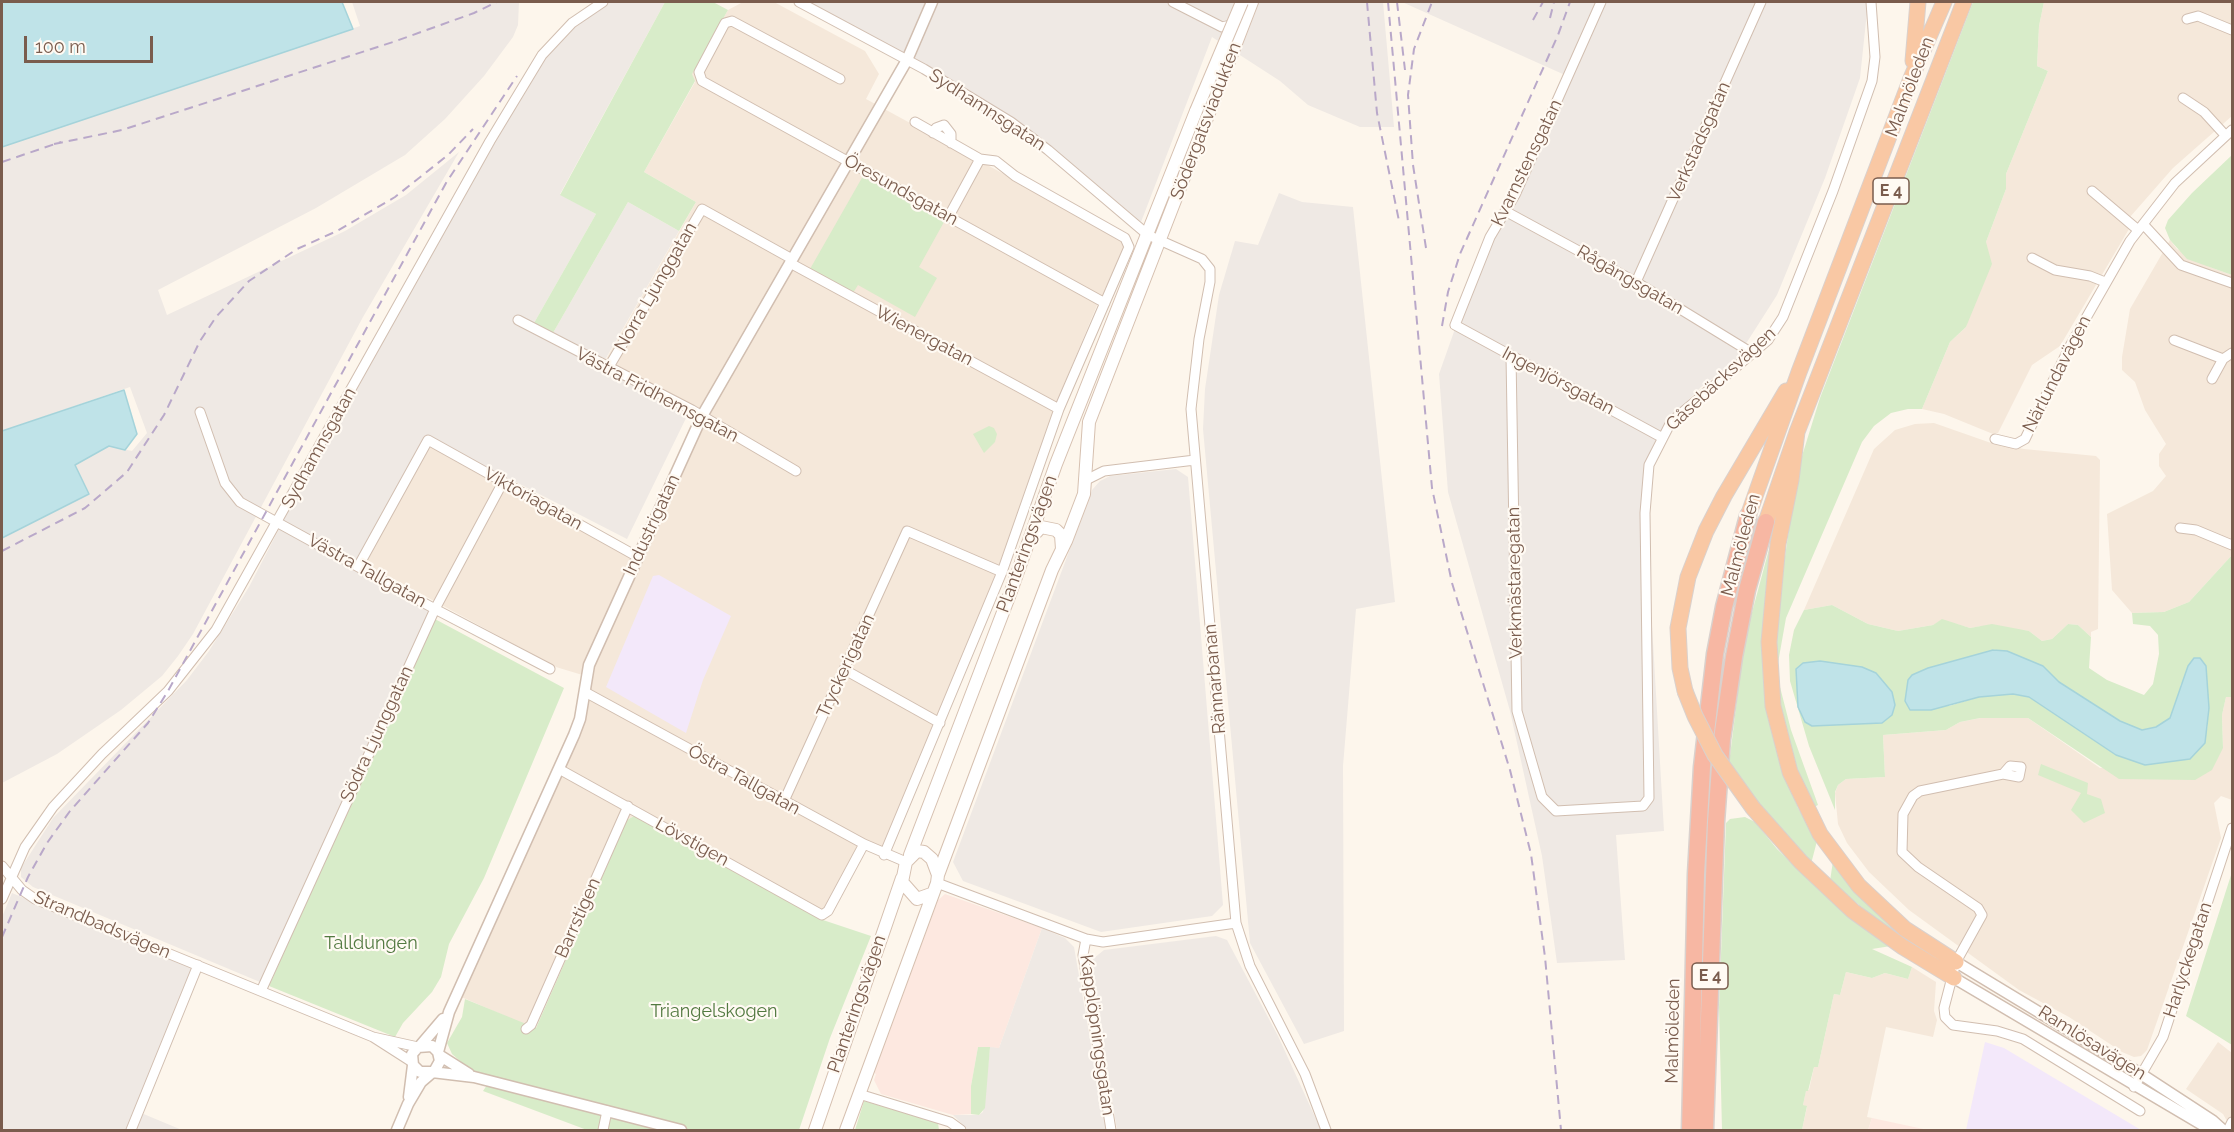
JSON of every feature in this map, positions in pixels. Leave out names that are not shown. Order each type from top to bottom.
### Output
[{"type":"highway","points":[[1912,76],[1918,2]]},
{"type":"highway","name":"Malmöleden","points":[[1690,1131],[1696,874],[1702,767],[1715,654],[1724,607],[1748,516],[1799,372],[1912,76],[1944,2]]},
{"type":"highway","name":"Malmöleden","points":[[1705,1131],[1718,780],[1734,657],[1748,590],[1766,522],[1797,432],[1964,2]]},
{"type":"highway","points":[[1799,372],[1775,408],[1706,531],[1688,577],[1678,628],[1680,668],[1695,717],[1715,755],[1754,808],[1829,890],[1903,947],[1954,978]]},
{"type":"highway","points":[[1797,432],[1774,576],[1769,662],[1775,717],[1790,772],[1820,834],[1859,886],[1887,914],[1956,962]]},
{"type":"main road","name":"Södergatsviadukten","points":[[1201,113],[1250,2]]},
{"type":"main road","name":"Södergatsviadukten","points":[[1153,238],[1243,7]]},
{"type":"main road","name":"Planteringsvägen","points":[[846,1131],[1052,570],[1084,494],[1089,422],[1153,238]]},
{"type":"main road","name":"Planteringsvägen","points":[[908,859],[1028,544],[1056,464],[1153,238]]},
{"type":"main road","points":[[1028,544],[1036,531],[1043,527],[1056,530],[1061,535],[1062,550]]},
{"type":"main road","points":[[917,851],[924,852],[932,859],[935,884],[917,899],[904,887],[902,878],[908,859],[917,851]]},
{"type":"main road","name":"Planteringsvägen","points":[[815,1131],[902,878]]},
{"type":"street","name":"Sydhamnsgatan","points":[[2,899],[25,847],[53,807],[102,754],[168,691],[206,646],[279,522],[474,169],[542,55],[572,23],[603,2]]},
{"type":"street","name":"Sydhamnsgatan","points":[[800,2],[818,6],[1011,122],[1153,238]]},
{"type":"street","name":"Industrigatan","points":[[438,1053],[449,1012],[580,719],[589,665],[702,416],[907,60],[932,2]]},
{"type":"street","points":[[1173,2],[1224,28],[1232,26],[1243,7],[1250,2]]},
{"type":"street","name":"Kvarnstensgatan","points":[[1455,325],[1490,237],[1515,195],[1601,2]]},
{"type":"street","name":"Verkstadsgatan","points":[[1636,282],[1761,2]]},
{"type":"street","name":"Gåsebäcksvägen","points":[[1643,806],[1649,798],[1645,513],[1649,465],[1661,437],[1671,422],[1774,332],[1790,303],[1872,81],[1875,57],[1871,2]]},
{"type":"street","points":[[2187,19],[2198,16],[2232,30]]},
{"type":"street","name":"Öresundsgatan","points":[[840,79],[732,21],[725,23],[699,75],[702,81],[1105,303]]},
{"type":"street","name":"Närlundavägen","points":[[1995,439],[2016,444],[2025,439],[2058,375],[2070,346],[2105,282],[2140,227],[2175,183],[2229,133],[2183,98]]},
{"type":"street","points":[[915,122],[980,159],[949,216]]},
{"type":"street","name":"Planteringsvägen","points":[[884,855],[1002,572],[1059,409],[1129,243],[1125,238],[1015,176],[996,161],[980,159]]},
{"type":"street","points":[[2092,191],[2140,227],[2181,265],[2232,283]]},
{"type":"street","name":"Wienergatan","points":[[702,209],[791,261],[1059,409]]},
{"type":"street","name":"Norra Ljunggatan","points":[[609,365],[702,209]]},
{"type":"street","name":"Rågångsgatan","points":[[1505,211],[1636,282],[1752,353]]},
{"type":"street","name":"Rännarbanan","points":[[1153,238],[1202,259],[1210,269],[1210,282],[1192,390],[1195,460],[1236,922],[1250,966],[1305,1074],[1326,1131]]},
{"type":"street","points":[[2032,258],[2055,270],[2090,276],[2105,282]]},
{"type":"street","name":"Västra Fridhemsgatan","points":[[518,320],[597,363],[609,365],[796,471]]},
{"type":"street","name":"Ingenjörsgatan","points":[[1455,325],[1661,437]]},
{"type":"street","points":[[2174,340],[2223,359]]},
{"type":"street","points":[[2212,379],[2223,359],[2232,353]]},
{"type":"street","name":"Verkmästaregatan","points":[[1511,356],[1517,711],[1542,797],[1556,811],[1643,806]]},
{"type":"street","name":"Västra Tallgatan","points":[[200,412],[231,492],[240,502],[550,669]]},
{"type":"street","name":"Viktoriagatan","points":[[359,566],[428,440],[638,557]]},
{"type":"street","name":"Planteringsvägen","points":[[1086,480],[1104,471],[1195,460]]},
{"type":"street","name":"Södra Ljunggatan","points":[[261,991],[435,609],[503,482]]},
{"type":"street","points":[[2180,528],[2196,530],[2232,544]]},
{"type":"street","name":"Tryckerigatan","points":[[784,801],[907,531],[1002,572]]},
{"type":"street","points":[[845,670],[940,723]]},
{"type":"street","name":"Östra Tallgatan","points":[[585,692],[884,855],[908,859]]},
{"type":"street","name":"Lövstigen","points":[[559,769],[822,915],[825,914],[864,844]]},
{"type":"street","points":[[2003,774],[1920,791],[1912,796],[1903,814],[1902,852],[1918,867],[1978,908],[1982,915],[1956,962],[1954,978],[1944,1008],[1945,1017],[1951,1024],[1996,1031],[2022,1040],[2140,1111]]},
{"type":"street","name":"Barrstigen","points":[[526,1029],[531,1025],[628,806]]},
{"type":"street","name":"Harlyckegatan","points":[[2134,1086],[2163,1037],[2232,828]]},
{"type":"street","name":"Strandbadsvägen","points":[[2,866],[10,878],[35,899],[374,1037],[419,1046],[432,1046],[438,1053],[474,1077]]},
{"type":"street","points":[[935,884],[1086,939],[1103,942],[1236,922]]},
{"type":"street","name":"Kapplöpningsgatan","points":[[1086,939],[1083,954],[1111,1131]]},
{"type":"street","name":"Ramlösavägen","points":[[1956,962],[2141,1074],[2213,1120],[2223,1131]]},
{"type":"street","points":[[131,1131],[198,965]]},
{"type":"street","name":"Ramlösavägen","points":[[1954,978],[2211,1131]]},
{"type":"street","name":"Industrigatan","points":[[419,1046],[449,1012]]},
{"type":"street","name":"Strandbadsvägen","points":[[374,1037],[420,1072],[474,1077],[681,1131]]},
{"type":"street","points":[[408,1104],[412,1054],[419,1046]]},
{"type":"street","points":[[397,1131],[408,1104],[438,1065],[438,1053]]},
{"type":"street","points":[[859,1094],[950,1122],[962,1131]]},
{"type":"street","points":[[603,1131],[608,1111]]},
{"type":"street","points":[[2228,1131],[2232,1122]]},
{"type":"shaded area","points":[[352,2],[519,2],[518,25],[513,37],[484,76],[445,119],[405,155],[316,208],[158,290],[167,315],[345,231],[406,195],[459,152],[363,317],[193,634],[178,656],[162,676],[121,710],[57,754],[2,783],[2,538],[88,494],[75,465],[109,446],[132,451],[147,433],[130,387],[2,431],[2,147],[360,26]]},
{"type":"shaded area","points":[[608,2],[665,2],[560,194],[596,214],[534,323],[553,333],[628,202],[679,231],[602,365],[689,412],[627,539],[428,437],[359,561],[282,520],[433,247],[543,57],[561,36],[591,11]]},
{"type":"shaded area","points":[[743,2],[774,2],[865,51],[879,74],[866,99],[1127,241],[1108,292],[1100,298],[1056,404],[1000,572],[883,852],[863,842],[823,920],[634,816],[627,820],[535,1029],[459,996],[559,773],[589,677],[556,667],[364,563],[429,443],[639,561],[704,415],[605,361],[696,202],[644,172],[695,82],[691,75],[728,10]]},
{"type":"shaded area","points":[[807,2],[1383,2],[1394,127],[1360,127],[1308,105],[1280,81],[1212,37],[1141,222],[1051,146]]},
{"type":"shaded area","points":[[1402,2],[1868,2],[1860,78],[1825,178],[1777,295],[1733,364],[1701,387],[1669,420],[1648,464],[1651,608],[1664,831],[1616,835],[1625,960],[1557,963],[1542,856],[1510,711],[1448,492],[1439,374],[1456,326],[1565,75]]},
{"type":"shaded area","points":[[2044,2],[2232,2],[2232,116],[2173,168],[2130,217],[2129,229],[2060,346],[2032,365],[1998,433],[1993,434],[1944,414],[1922,409],[1950,342],[1966,327],[1986,242],[2006,189],[2006,174],[2048,71],[2037,66],[2039,26]]},
{"type":"shaded area","points":[[1279,193],[1302,202],[1353,207],[1395,602],[1356,609],[1343,766],[1344,1031],[1304,1044],[1250,943],[1203,429],[1205,389],[1219,295],[1235,241],[1258,245]]},
{"type":"shaded area","points":[[2170,240],[2177,249],[2210,267],[2232,275],[2232,555],[2189,602],[2164,612],[2132,613],[2112,590],[2107,514],[2153,491],[2166,476],[2159,466],[2159,454],[2166,444],[2145,410],[2135,382],[2122,370],[2122,357],[2130,309]]},
{"type":"shaded area","points":[[1934,423],[1991,443],[2024,449],[2096,456],[2100,460],[2098,629],[2091,632],[2091,637],[2078,625],[2068,624],[2052,639],[2042,641],[2029,631],[1982,626],[1970,628],[1942,620],[1933,625],[1898,631],[1868,624],[1832,605],[1804,610],[1874,449],[1895,430],[1915,424]]},
{"type":"shaded area","points":[[1176,469],[1188,477],[1223,905],[1212,916],[1101,932],[963,881],[953,862],[1092,490],[1100,481],[1110,476]]},
{"type":"shaded area","points":[[280,527],[431,608],[260,982],[33,887],[21,877],[21,868],[53,818],[187,680],[209,651],[249,587]]},
{"type":"shaded area","points":[[659,575],[731,616],[703,680],[686,733],[606,687],[653,576]]},
{"type":"shaded area","points":[[2226,697],[2232,697],[2232,800],[2221,796],[2214,803],[2221,838],[2147,1050],[2141,1056],[2134,1057],[2122,1052],[2069,1017],[2019,990],[1909,910],[1869,872],[1847,843],[1838,824],[1835,793],[1838,785],[1846,779],[1885,777],[1883,735],[1946,730],[1960,722],[1980,718],[2028,718],[2100,768],[2223,748],[2222,715]]},
{"type":"shaded area","points":[[12,893],[192,968],[134,1110],[182,1130],[2,1130],[2,917]]},
{"type":"shaded area","points":[[945,894],[1042,928],[999,1048],[978,1047],[971,1086],[971,1114],[953,1115],[881,1094],[874,1080],[876,1074],[872,1072],[936,902]]},
{"type":"shaded area","points":[[1042,928],[1065,938],[1074,947],[1106,1130],[967,1129],[953,1115],[979,1115],[983,1112],[990,1047],[999,1048]]},
{"type":"shaded area","points":[[1216,936],[1227,940],[1278,1036],[1321,1130],[1117,1130],[1091,971],[1093,959],[1104,950]]},
{"type":"shaded area","points":[[1912,967],[1936,982],[1934,1011],[1937,1020],[1933,1037],[1886,1027],[1867,1117],[1872,1118],[1868,1130],[1802,1130],[1807,1107],[1803,1105],[1806,1090],[1809,1090],[1814,1067],[1818,1067],[1834,994],[1840,995],[1846,972],[1872,978],[1885,973],[1908,979]]},
{"type":"shaded area","points":[[1985,1042],[2004,1048],[2141,1130],[1966,1130]]},
{"type":"shaded area","points":[[2218,1042],[2232,1053],[2232,1130],[2223,1114],[2186,1089]]},
{"type":"shaded area","points":[[1872,1118],[1928,1130],[1868,1130]]},
{"type":"green space","points":[[665,2],[713,2],[728,10],[692,74],[695,81],[644,172],[696,202],[679,231],[628,202],[553,333],[534,323],[596,214],[560,195]]},
{"type":"green space","points":[[1973,2],[2044,2],[2039,26],[2037,66],[2048,71],[2006,174],[2006,189],[1986,242],[1992,264],[1966,327],[1950,342],[1922,409],[1891,413],[1874,426],[1862,442],[1786,618],[1778,663],[1780,687],[1791,730],[1818,805],[1812,808],[1802,790],[1784,730],[1774,662],[1780,590],[1798,469],[1820,398]]},
{"type":"green space","points":[[2232,155],[2232,275],[2187,259],[2170,240],[2165,228],[2168,220],[2192,193]]},
{"type":"green space","points":[[863,176],[944,222],[919,267],[937,278],[915,317],[858,285],[853,293],[810,269]]},
{"type":"green space","points":[[989,426],[994,428],[997,434],[995,442],[984,453],[973,434]]},
{"type":"green space","points":[[1780,508],[1769,587],[1782,768],[1798,808],[1817,841],[1811,864],[1765,813],[1729,764],[1741,667],[1750,620]]},
{"type":"green space","points":[[2232,555],[2232,697],[2226,697],[2222,715],[2223,748],[2212,770],[2195,780],[2119,779],[2028,718],[1980,718],[1960,722],[1946,730],[1883,735],[1885,777],[1846,779],[1838,785],[1835,792],[1835,810],[1809,746],[1790,681],[1789,655],[1794,630],[1804,610],[1832,605],[1868,624],[1898,631],[1933,625],[1942,619],[1970,628],[1992,624],[2029,631],[2042,641],[2052,639],[2068,624],[2078,625],[2091,637],[2089,668],[2107,680],[2144,695],[2153,684],[2159,654],[2158,635],[2150,626],[2133,624],[2132,613],[2164,612],[2189,602]],"holes":[[[1993,650],[2007,651],[2043,666],[2059,682],[2120,721],[2142,730],[2156,727],[2170,718],[2181,684],[2206,666],[2209,708],[2207,730],[2116,755],[2029,697],[2013,694],[1979,697],[1949,706],[1905,701],[1908,680]],[[1820,661],[1862,667],[1876,673],[1892,692]]]},
{"type":"green space","name":"Talldungen","points":[[433,618],[564,688],[484,878],[449,944],[441,977],[432,992],[403,1023],[395,1037],[269,986]]},
{"type":"green space","points":[[2041,764],[2088,783],[2087,794],[2101,799],[2105,813],[2084,823],[2071,810],[2081,793],[2038,775]]},
{"type":"green space","name":"Triangelskogen","points":[[634,816],[823,920],[871,936],[830,1038],[799,1130],[587,1130],[483,1091],[487,1085],[452,1054],[447,1043],[462,1017],[465,999],[536,1028],[627,820]]},
{"type":"green space","points":[[1745,817],[1755,822],[1777,849],[1826,896],[1891,946],[1872,949],[1912,967],[1908,979],[1885,973],[1872,978],[1846,972],[1840,995],[1834,994],[1818,1067],[1814,1067],[1808,1091],[1806,1091],[1803,1105],[1807,1106],[1802,1130],[1722,1130],[1719,1007],[1726,823],[1730,819]]},
{"type":"green space","points":[[1833,861],[1943,962],[1898,937],[1830,881]]},
{"type":"green space","points":[[2232,872],[2232,1045],[2186,1016]]},
{"type":"green space","points":[[978,1047],[990,1047],[985,1108],[979,1115],[971,1114],[971,1086]]},
{"type":"green space","points":[[864,1101],[938,1123],[939,1130],[855,1130]]},
{"type":"water","points":[[2,2],[342,2],[353,29],[2,147]]},
{"type":"water","points":[[124,390],[137,434],[125,450],[109,446],[75,465],[89,494],[2,538],[2,431]]},
{"type":"water","points":[[1993,650],[2007,651],[2043,666],[2059,682],[2120,721],[2142,730],[2156,727],[2170,718],[2188,666],[2194,658],[2200,658],[2206,666],[2209,708],[2205,743],[2190,759],[2145,765],[2116,755],[2029,697],[2013,694],[1979,697],[1931,710],[1910,710],[1905,701],[1908,680],[1912,675],[1928,668]]},
{"type":"water","points":[[1820,661],[1862,667],[1876,673],[1892,692],[1895,705],[1892,715],[1882,723],[1812,726],[1805,722],[1798,707],[1796,669],[1803,663]]},
{"type":"railway","points":[[54,144],[122,130],[396,41],[474,13],[497,2]]},
{"type":"railway","points":[[1367,2],[1377,113],[1399,221]]},
{"type":"railway","points":[[1388,2],[1432,488],[1452,583],[1510,770],[1531,854],[1545,957],[1561,1130]]},
{"type":"railway","points":[[1397,2],[1405,70]]},
{"type":"railway","points":[[1426,248],[1413,165],[1408,95],[1414,49],[1432,2]]},
{"type":"railway","points":[[1533,20],[1543,2]]},
{"type":"railway","points":[[1550,18],[1554,2]]},
{"type":"railway","points":[[1442,326],[1448,292],[1460,254],[1558,35],[1570,2]]},
{"type":"railway","points":[[2,937],[28,877],[47,843],[70,811],[148,723],[168,691],[446,183],[517,76]]},
{"type":"railway","points":[[2,551],[85,508],[127,472],[164,415],[200,341],[216,317],[249,281],[297,249],[337,231],[395,197],[448,155],[473,129]]},
{"type":"railway","points":[[2,162],[61,142]]}]
